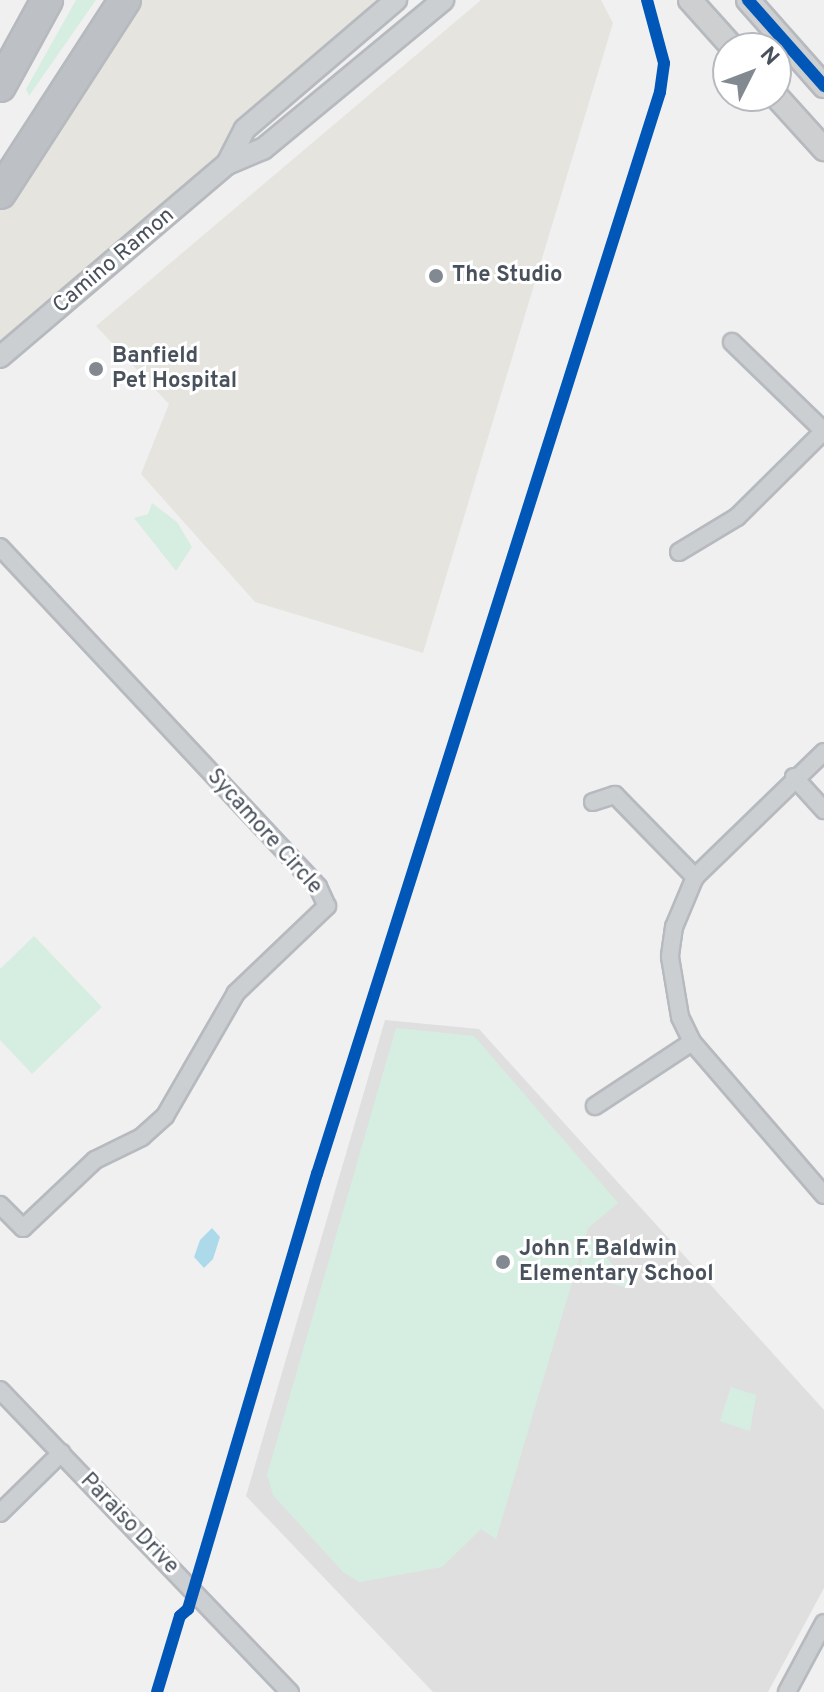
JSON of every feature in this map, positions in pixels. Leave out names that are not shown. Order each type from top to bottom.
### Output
[{"type":"highway","points":[[0,86],[47,0]]},
{"type":"highway","points":[[0,193],[125,0]]},
{"type":"main road","points":[[690,0],[719,32]]},
{"type":"main road","points":[[748,0],[824,86]]},
{"type":"main road","points":[[790,112],[824,149]]},
{"type":"street","name":"Camino Ramon","points":[[227,164],[245,129],[396,0]]},
{"type":"street","name":"Camino Ramon","points":[[0,357],[227,164],[263,149],[443,0]]},
{"type":"street","points":[[679,552],[737,517],[824,431],[732,342]]},
{"type":"street","name":"Sycamore Circle","points":[[0,547],[318,887],[327,906],[236,993],[165,1116],[142,1137],[95,1160],[23,1228],[0,1205]]},
{"type":"street","points":[[824,752],[794,777],[695,877],[674,927],[670,957],[676,1003],[692,1042],[824,1195]]},
{"type":"street","points":[[794,777],[824,810]]},
{"type":"street","points":[[593,802],[615,795],[695,877]]},
{"type":"street","points":[[595,1106],[692,1042]]},
{"type":"street","name":"Paraiso Drive","points":[[0,1390],[290,1692]]},
{"type":"street","points":[[0,1513],[61,1453]]},
{"type":"street","points":[[787,1692],[819,1643],[824,1623]]},
{"type":"shaded area","points":[[125,0],[396,0],[245,129],[227,164],[0,357],[0,193]]},
{"type":"shaded area","points":[[481,0],[601,0],[613,23],[423,653],[255,602],[141,474],[169,404],[96,326]]},
{"type":"shaded area","name":"John F. Baldwin Elementary School","points":[[385,1020],[479,1029],[824,1410],[824,1588],[768,1692],[433,1692],[246,1496]]},
{"type":"green space","points":[[76,0],[96,0],[29,96],[26,89]]},
{"type":"green space","points":[[152,503],[177,522],[192,547],[176,571],[134,518],[148,514]]},
{"type":"green space","points":[[34,936],[102,1007],[32,1074],[0,1040],[0,969]]},
{"type":"green space","points":[[396,1028],[474,1036],[618,1203],[588,1228],[496,1539],[481,1529],[442,1567],[360,1582],[343,1572],[273,1495],[267,1475]]},
{"type":"green space","points":[[590,1240],[631,1284],[627,1288],[577,1273]]},
{"type":"green space","points":[[731,1387],[756,1395],[750,1431],[720,1421]]},
{"type":"water","points":[[212,1228],[220,1237],[213,1259],[204,1268],[194,1257],[200,1240]]},
{"type":"cycle path","points":[[157,1692],[180,1616],[188,1609],[317,1174],[660,92],[664,63],[647,0]]},
{"type":"cycle path","points":[[748,0],[824,86]]},
{"type":"place","name":"The Studio","points":[[436,276]]},
{"type":"place","name":"Banfield Pet Hospital","points":[[96,369]]},
{"type":"place","name":"John F. Baldwin Elementary School","points":[[503,1262]]}]
